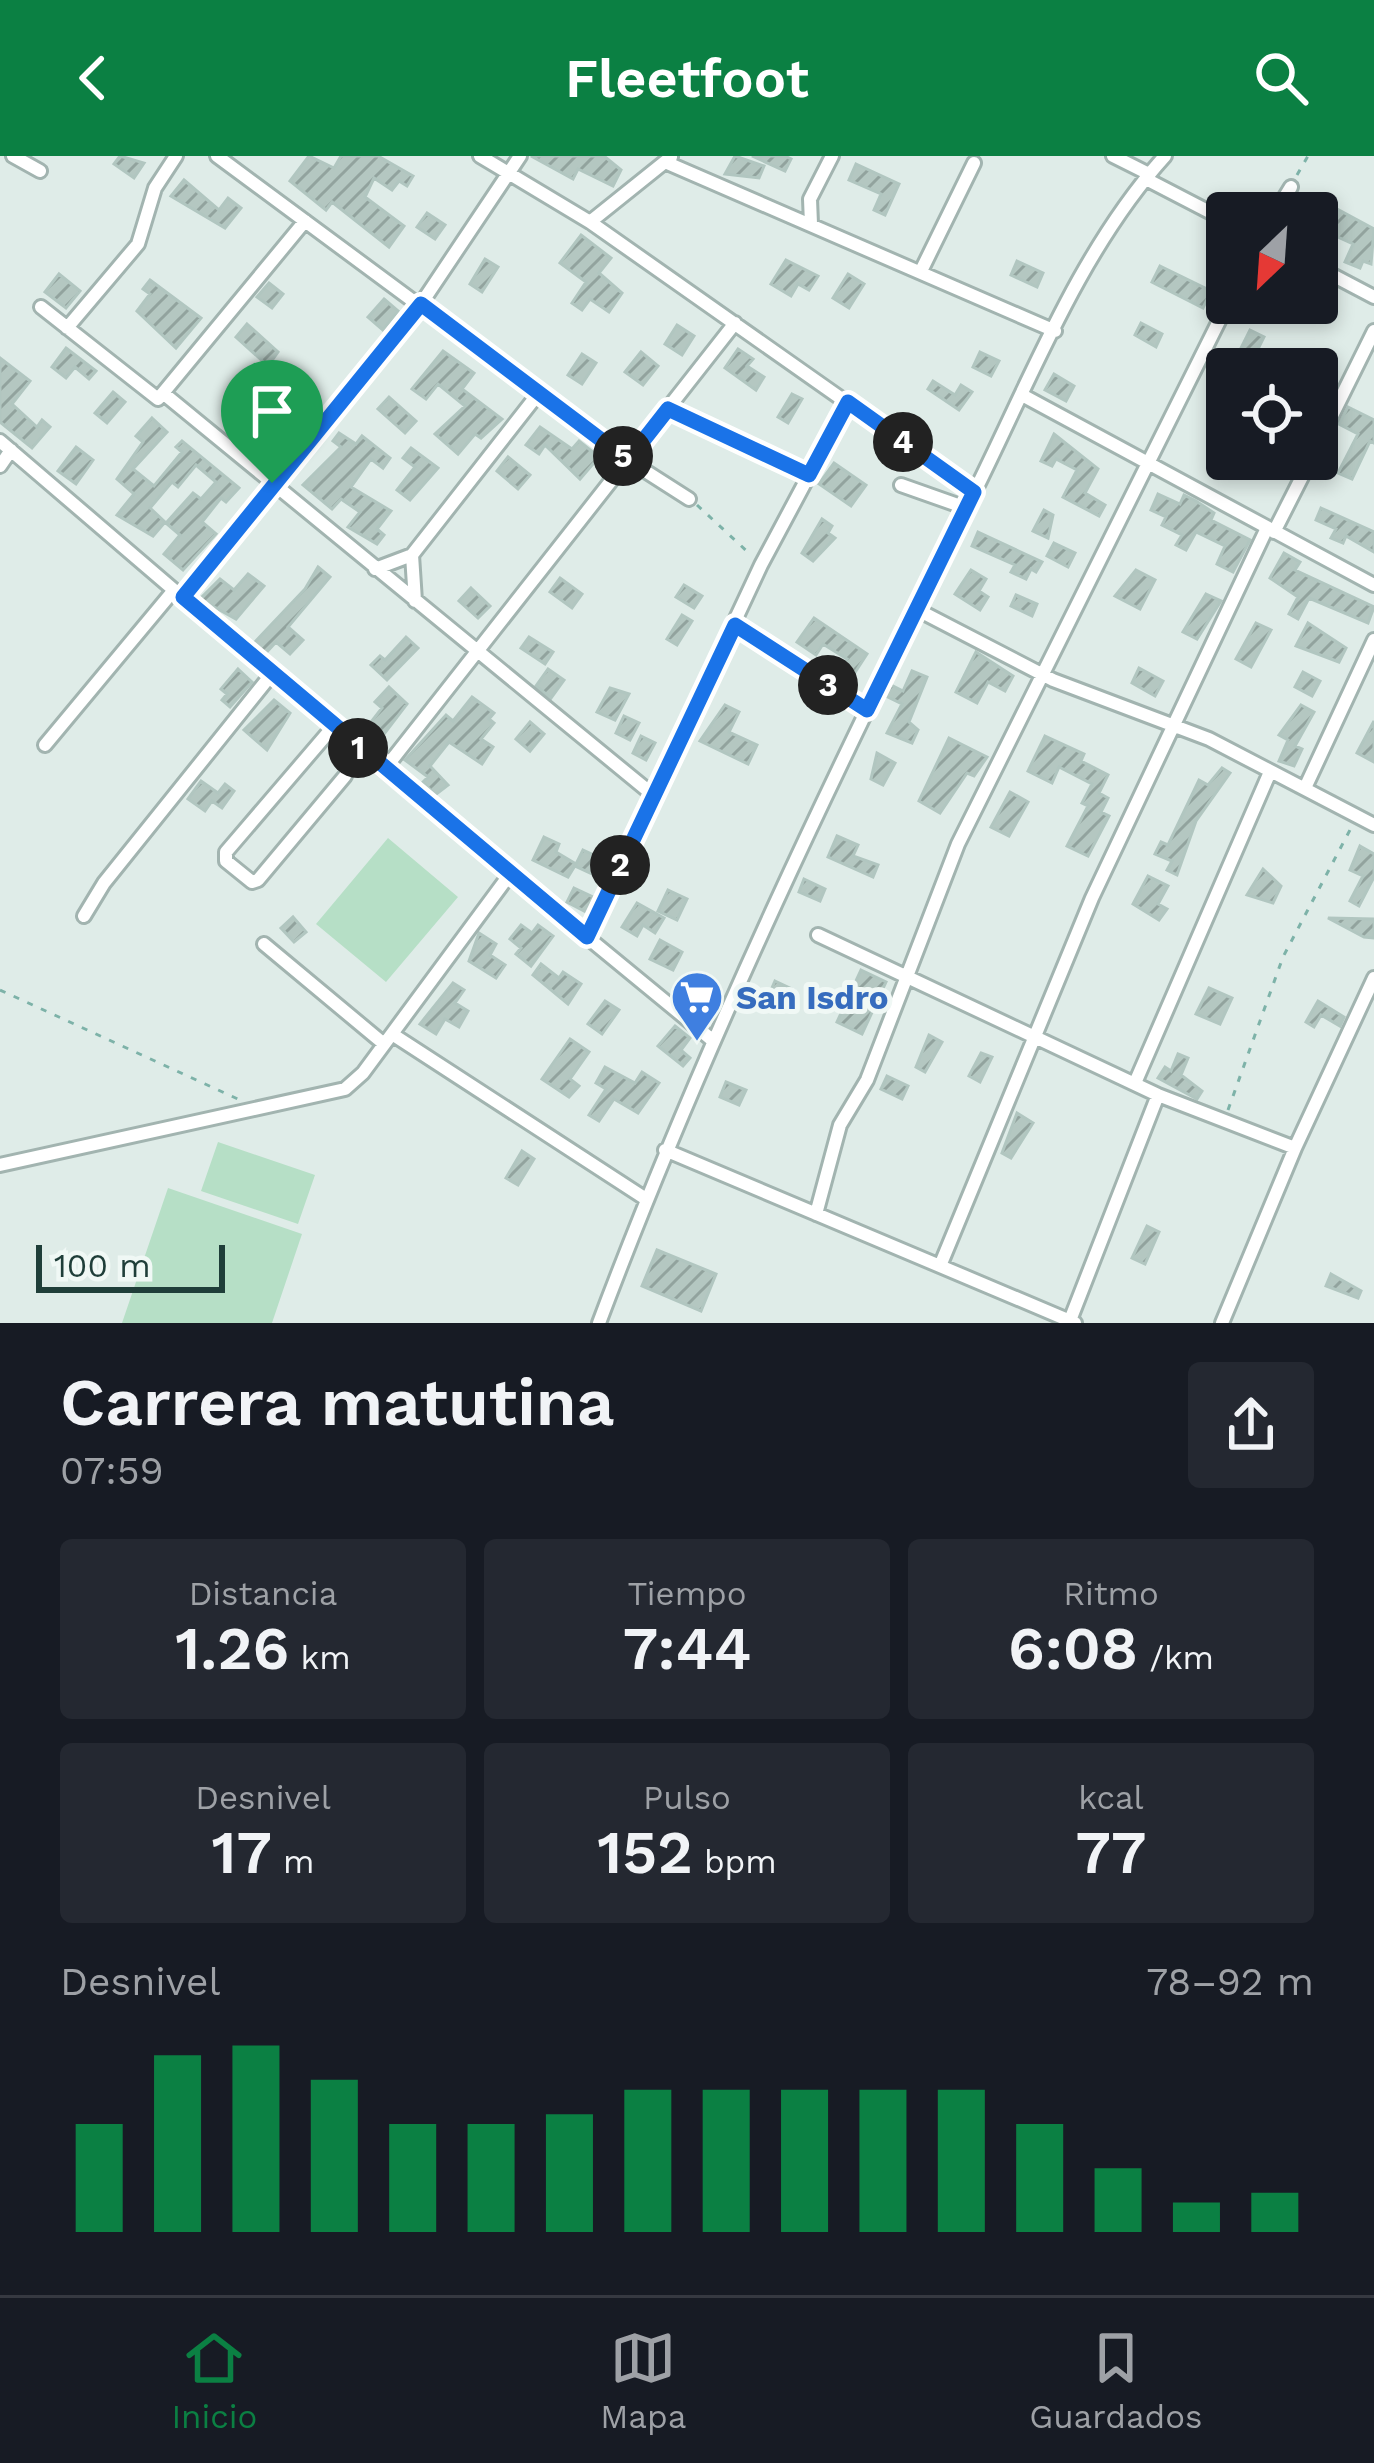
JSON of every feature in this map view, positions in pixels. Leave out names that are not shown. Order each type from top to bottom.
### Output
[{"type":"street","points":[[13,156],[40,171]]},
{"type":"street","points":[[67,328],[138,244],[155,188],[176,156]]},
{"type":"street","points":[[218,156],[628,460],[689,500]]},
{"type":"street","points":[[480,156],[590,222],[974,492]]},
{"type":"street","points":[[45,745],[421,304],[520,156]]},
{"type":"street","points":[[789,214],[810,199],[832,156]]},
{"type":"street","points":[[1113,156],[1206,209]]},
{"type":"street","points":[[598,1323],[711,1039],[916,609],[1055,331],[1147,177],[1165,156]]},
{"type":"street","points":[[590,222],[669,159],[1055,331]]},
{"type":"street","points":[[922,269],[974,163]]},
{"type":"street","points":[[1288,192],[1291,187]]},
{"type":"street","points":[[810,199],[812,224]]},
{"type":"street","points":[[41,307],[156,399],[305,221]]},
{"type":"street","points":[[1338,278],[1374,297]]},
{"type":"street","points":[[384,770],[735,323]]},
{"type":"street","points":[[816,1214],[825,1166],[844,1115],[867,1080],[963,833],[1218,324]]},
{"type":"street","points":[[1338,404],[1374,332]]},
{"type":"street","points":[[163,393],[652,794]]},
{"type":"street","points":[[375,569],[412,555],[538,394]]},
{"type":"street","points":[[1022,395],[1374,585]]},
{"type":"street","points":[[587,937],[761,565],[848,402]]},
{"type":"street","points":[[668,409],[809,475]]},
{"type":"street","points":[[0,466],[5,445],[271,675],[711,1039]]},
{"type":"street","points":[[940,1266],[1092,898],[1270,530],[1299,480]]},
{"type":"street","points":[[901,485],[966,508]]},
{"type":"street","points":[[412,555],[416,603]]},
{"type":"street","points":[[916,609],[1044,674],[1177,727],[1374,825]]},
{"type":"street","points":[[735,625],[867,710]]},
{"type":"street","points":[[1305,788],[1374,640]]},
{"type":"street","points":[[84,916],[104,883],[271,675]]},
{"type":"street","points":[[333,727],[226,852],[226,861],[252,882],[258,880],[345,776]]},
{"type":"street","points":[[1135,1083],[1270,772]]},
{"type":"street","points":[[0,1165],[264,1111],[345,1089],[388,1039],[510,874]]},
{"type":"street","points":[[818,935],[1159,1096],[1294,1148]]},
{"type":"street","points":[[264,944],[388,1039],[646,1199]]},
{"type":"street","points":[[1222,1323],[1294,1148],[1374,978]]},
{"type":"street","points":[[665,1150],[1071,1322],[1159,1096]]},
{"type":"path","points":[[1291,187],[1308,156]]},
{"type":"path","points":[[689,500],[761,565]]},
{"type":"path","points":[[1224,1122],[1283,957],[1358,816]]},
{"type":"path","points":[[0,990],[264,1111]]},
{"type":"green space","points":[[388,838],[458,897],[386,982],[316,924]]},
{"type":"green space","points":[[218,1142],[315,1175],[298,1224],[201,1191]]},
{"type":"green space","points":[[168,1188],[302,1234],[272,1323],[122,1323]]},
{"type":"building","points":[[120,156],[144,163],[134,178],[114,164]]},
{"type":"building","points":[[309,156],[334,168],[341,156],[378,156],[413,176],[407,186],[399,181],[392,190],[374,178],[365,197],[404,226],[389,247],[332,202],[326,210],[290,181]]},
{"type":"building","points":[[531,156],[604,156],[621,170],[613,186],[578,169],[573,179]]},
{"type":"building","points":[[735,156],[764,166],[759,178],[725,174]]},
{"type":"building","points":[[752,156],[785,156],[791,159],[785,171]]},
{"type":"building","points":[[856,164],[899,184],[885,215],[874,210],[881,194],[849,180]]},
{"type":"building","points":[[184,180],[219,210],[228,198],[241,208],[225,228],[171,196]]},
{"type":"building","points":[[1338,210],[1374,229],[1371,264],[1363,261],[1360,268],[1345,262],[1353,244],[1338,237]]},
{"type":"building","points":[[427,213],[445,225],[435,239],[417,227]]},
{"type":"building","points":[[581,235],[611,258],[599,273],[622,293],[609,312],[590,299],[582,310],[572,303],[586,282],[560,263]]},
{"type":"building","points":[[485,259],[498,267],[482,292],[470,284]]},
{"type":"building","points":[[786,260],[818,276],[809,290],[798,284],[791,296],[771,284]]},
{"type":"building","points":[[1017,261],[1043,273],[1037,287],[1011,275]]},
{"type":"building","points":[[1160,266],[1206,289],[1206,302],[1203,308],[1152,282]]},
{"type":"building","points":[[59,274],[80,291],[66,308],[45,292]]},
{"type":"building","points":[[848,274],[864,284],[849,308],[833,298]]},
{"type":"building","points":[[150,280],[201,318],[176,348],[137,311],[150,294],[143,289]]},
{"type":"building","points":[[269,283],[283,294],[272,308],[257,297]]},
{"type":"building","points":[[384,299],[398,311],[383,330],[368,317]]},
{"type":"building","points":[[1141,323],[1162,334],[1156,347],[1135,335]]},
{"type":"building","points":[[247,324],[278,352],[268,366],[236,337]]},
{"type":"building","points":[[677,325],[694,336],[682,355],[665,344]]},
{"type":"building","points":[[1250,330],[1264,337],[1258,348],[1241,348]]},
{"type":"building","points":[[66,348],[96,371],[89,379],[75,367],[66,378],[52,367]]},
{"type":"building","points":[[738,349],[753,359],[747,366],[764,377],[756,390],[725,368]]},
{"type":"building","points":[[443,351],[474,373],[462,389],[502,419],[481,438],[475,434],[458,454],[435,434],[465,406],[438,384],[426,399],[412,389]]},
{"type":"building","points":[[641,352],[658,366],[643,385],[625,372]]},
{"type":"building","points":[[980,352],[999,361],[991,376],[973,367]]},
{"type":"building","points":[[582,354],[596,363],[582,384],[568,375]]},
{"type":"building","points":[[0,358],[30,381],[12,404],[37,427],[42,420],[50,427],[32,448],[0,422]]},
{"type":"building","points":[[1054,374],[1074,386],[1066,401],[1045,390]]},
{"type":"building","points":[[933,381],[955,395],[961,385],[972,392],[959,410],[928,389]]},
{"type":"building","points":[[301,382],[315,403],[285,420],[259,445],[243,422],[254,411],[262,420]]},
{"type":"building","points":[[113,392],[125,402],[107,423],[95,413]]},
{"type":"building","points":[[792,394],[802,399],[788,423],[778,417]]},
{"type":"building","points":[[389,397],[416,421],[405,433],[378,409]]},
{"type":"building","points":[[1348,407],[1374,420],[1374,443],[1370,441],[1352,479],[1338,473],[1358,434],[1339,424]]},
{"type":"building","points":[[152,418],[167,432],[133,469],[154,486],[182,452],[176,447],[182,441],[239,488],[226,502],[221,498],[202,522],[216,534],[183,570],[164,554],[180,535],[166,523],[193,493],[201,499],[216,482],[196,465],[178,487],[172,482],[150,508],[165,522],[153,536],[117,515],[134,494],[117,479],[143,442],[136,436]]},
{"type":"building","points":[[540,427],[572,449],[579,441],[599,457],[580,479],[545,445],[539,454],[526,445]]},
{"type":"building","points":[[339,433],[356,444],[362,436],[390,458],[383,468],[371,459],[351,487],[391,511],[377,529],[384,535],[377,544],[348,527],[360,512],[341,499],[332,509],[303,485],[341,447],[333,441]]},
{"type":"building","points":[[1054,434],[1098,469],[1085,493],[1105,505],[1099,516],[1063,497],[1077,470],[1056,459],[1052,466],[1041,461]]},
{"type":"building","points":[[76,447],[93,460],[76,484],[58,471]]},
{"type":"building","points":[[411,448],[438,468],[410,500],[397,490],[415,467],[403,458]]},
{"type":"building","points":[[508,457],[530,475],[518,489],[497,471]]},
{"type":"building","points":[[834,463],[866,485],[851,506],[819,484]]},
{"type":"building","points":[[1158,494],[1180,504],[1184,495],[1196,501],[1214,513],[1211,520],[1250,540],[1233,572],[1217,564],[1225,546],[1196,532],[1186,550],[1176,545],[1182,535],[1162,525],[1166,517],[1151,510]]},
{"type":"building","points":[[1321,508],[1374,532],[1374,552],[1346,536],[1343,543],[1331,538],[1336,529],[1316,520]]},
{"type":"building","points":[[1044,510],[1053,515],[1048,538],[1033,531]]},
{"type":"building","points":[[822,519],[832,526],[828,533],[835,538],[813,561],[802,553]]},
{"type":"building","points":[[978,532],[1042,562],[1026,579],[1011,572],[1015,565],[972,546]]},
{"type":"building","points":[[1054,543],[1075,553],[1068,567],[1047,556]]},
{"type":"building","points":[[1284,553],[1300,562],[1295,570],[1374,607],[1368,623],[1309,598],[1298,619],[1289,614],[1298,597],[1270,578]]},
{"type":"building","points":[[318,567],[330,577],[288,627],[303,640],[290,654],[276,642],[265,654],[253,644],[305,589]]},
{"type":"building","points":[[971,570],[986,579],[979,591],[988,597],[980,610],[955,594]]},
{"type":"building","points":[[1136,570],[1155,580],[1140,609],[1115,596]]},
{"type":"building","points":[[248,574],[264,586],[236,619],[200,599],[220,579],[234,590]]},
{"type":"building","points":[[560,578],[582,594],[572,608],[550,592]]},
{"type":"building","points":[[684,585],[702,596],[694,608],[676,597]]},
{"type":"building","points":[[471,588],[490,606],[478,618],[459,601]]},
{"type":"building","points":[[1206,594],[1221,601],[1197,639],[1183,632]]},
{"type":"building","points":[[1016,595],[1037,604],[1032,616],[1011,606]]},
{"type":"building","points":[[682,615],[692,621],[677,645],[667,639]]},
{"type":"building","points":[[814,618],[867,654],[854,674],[842,666],[847,659],[823,644],[816,655],[797,642]]},
{"type":"building","points":[[1256,623],[1271,630],[1251,667],[1236,659]]},
{"type":"building","points":[[1308,623],[1346,648],[1339,662],[1296,646]]},
{"type":"building","points":[[406,637],[418,648],[387,680],[371,665],[380,656],[385,660]]},
{"type":"building","points":[[529,637],[553,652],[545,664],[521,648]]},
{"type":"building","points":[[976,652],[1013,676],[1005,691],[988,682],[977,703],[956,692]]},
{"type":"building","points":[[1139,668],[1163,681],[1155,696],[1132,683]]},
{"type":"building","points":[[238,669],[252,682],[230,707],[222,700],[227,694],[221,689]]},
{"type":"building","points":[[548,669],[564,680],[551,698],[536,686]]},
{"type":"building","points":[[912,671],[927,677],[909,722],[918,730],[912,743],[887,733],[902,704],[886,696],[891,685],[903,691]]},
{"type":"building","points":[[1303,672],[1320,681],[1312,696],[1295,687]]},
{"type":"building","points":[[389,687],[407,704],[375,746],[361,735],[382,708],[375,702]]},
{"type":"building","points":[[610,688],[629,694],[615,720],[597,712]]},
{"type":"building","points":[[472,697],[494,713],[489,719],[494,723],[481,739],[493,747],[482,764],[449,742],[430,766],[448,785],[435,795],[423,782],[428,777],[405,760],[446,715],[453,721]]},
{"type":"building","points":[[274,700],[290,713],[267,750],[244,730]]},
{"type":"building","points":[[725,705],[739,712],[729,732],[757,745],[748,764],[700,741]]},
{"type":"building","points":[[1301,705],[1314,712],[1295,746],[1302,749],[1294,766],[1279,761],[1288,740],[1279,735]]},
{"type":"building","points":[[624,716],[639,723],[630,740],[616,733]]},
{"type":"building","points":[[1374,721],[1374,762],[1357,753]]},
{"type":"building","points":[[530,722],[544,734],[530,751],[516,739]]},
{"type":"building","points":[[641,736],[655,743],[646,760],[633,753]]},
{"type":"building","points":[[1045,736],[1084,754],[1081,761],[1108,775],[1099,793],[1108,798],[1101,812],[1109,816],[1088,856],[1067,846],[1088,806],[1082,803],[1092,784],[1059,767],[1052,783],[1028,771]]},
{"type":"building","points":[[949,738],[987,757],[974,776],[967,773],[940,813],[919,801]]},
{"type":"building","points":[[877,753],[895,763],[883,785],[871,779]]},
{"type":"building","points":[[1222,768],[1230,773],[1196,821],[1177,875],[1167,870],[1172,861],[1155,854],[1161,842],[1168,845],[1199,780],[1208,785]]},
{"type":"building","points":[[201,781],[218,793],[225,784],[234,791],[222,808],[212,801],[205,811],[188,799]]},
{"type":"building","points":[[1010,792],[1028,802],[1009,836],[991,827]]},
{"type":"building","points":[[837,836],[858,845],[853,856],[878,865],[873,877],[828,857]]},
{"type":"building","points":[[544,837],[559,844],[556,852],[576,864],[568,877],[533,860]]},
{"type":"building","points":[[1360,846],[1374,854],[1374,877],[1359,906],[1350,901],[1363,876],[1350,870]]},
{"type":"building","points":[[583,850],[609,862],[601,878],[575,866]]},
{"type":"building","points":[[1263,869],[1281,886],[1273,903],[1247,895]]},
{"type":"building","points":[[1148,876],[1168,886],[1158,904],[1167,909],[1159,920],[1133,904]]},
{"type":"building","points":[[804,879],[825,889],[820,901],[799,892]]},
{"type":"building","points":[[574,888],[593,897],[586,912],[567,902]]},
{"type":"building","points":[[668,890],[687,899],[677,920],[658,911]]},
{"type":"building","points":[[637,903],[664,918],[655,933],[643,925],[637,936],[622,927]]},
{"type":"building","points":[[293,917],[306,932],[294,942],[281,928]]},
{"type":"building","points":[[1328,918],[1374,919],[1374,938],[1364,937]]},
{"type":"building","points":[[521,925],[532,933],[538,925],[553,936],[531,966],[516,954],[521,948],[510,939]]},
{"type":"building","points":[[479,933],[496,944],[490,955],[505,965],[496,978],[469,961]]},
{"type":"building","points":[[660,940],[682,952],[673,970],[650,959]]},
{"type":"building","points":[[541,964],[559,978],[563,972],[581,984],[568,1004],[533,975]]},
{"type":"building","points":[[861,970],[886,982],[862,1034],[837,1022]]},
{"type":"building","points":[[775,981],[794,990],[788,1005],[768,997]]},
{"type":"building","points":[[453,983],[464,990],[455,1003],[468,1011],[459,1027],[445,1019],[436,1034],[420,1024]]},
{"type":"building","points":[[1209,988],[1232,998],[1220,1024],[1196,1014]]},
{"type":"building","points":[[605,1001],[619,1010],[602,1034],[588,1024]]},
{"type":"building","points":[[1318,1001],[1344,1017],[1340,1026],[1321,1015],[1314,1027],[1306,1022]]},
{"type":"building","points":[[675,1026],[690,1038],[681,1050],[690,1058],[683,1066],[658,1046]]},
{"type":"building","points":[[929,1035],[942,1042],[925,1072],[916,1067]]},
{"type":"building","points":[[570,1039],[589,1052],[570,1079],[579,1086],[569,1097],[542,1079]]},
{"type":"building","points":[[981,1053],[992,1057],[980,1082],[969,1076]]},
{"type":"building","points":[[1178,1054],[1188,1058],[1181,1075],[1202,1091],[1197,1099],[1158,1078],[1165,1067],[1171,1071]]},
{"type":"building","points":[[605,1067],[635,1083],[642,1072],[659,1083],[638,1113],[614,1099],[599,1121],[589,1115],[606,1089],[596,1083]]},
{"type":"building","points":[[887,1076],[908,1086],[902,1099],[881,1089]]},
{"type":"building","points":[[726,1082],[746,1090],[739,1105],[720,1097]]},
{"type":"building","points":[[1017,1113],[1033,1123],[1011,1158],[1002,1153]]},
{"type":"building","points":[[522,1151],[534,1159],[518,1185],[506,1178]]},
{"type":"building","points":[[1147,1226],[1159,1232],[1145,1264],[1132,1258]]},
{"type":"building","points":[[657,1250],[716,1274],[701,1311],[642,1286]]},
{"type":"building","points":[[1331,1274],[1361,1291],[1358,1298],[1326,1286]]},
{"type":"place","name":"San Isdro","points":[[697,1043]]},
{"type":"route","points":[[421,304],[628,460],[668,409],[809,475],[848,402],[974,492],[867,710],[735,625],[587,937],[183,597],[272,483],[421,304]]}]
